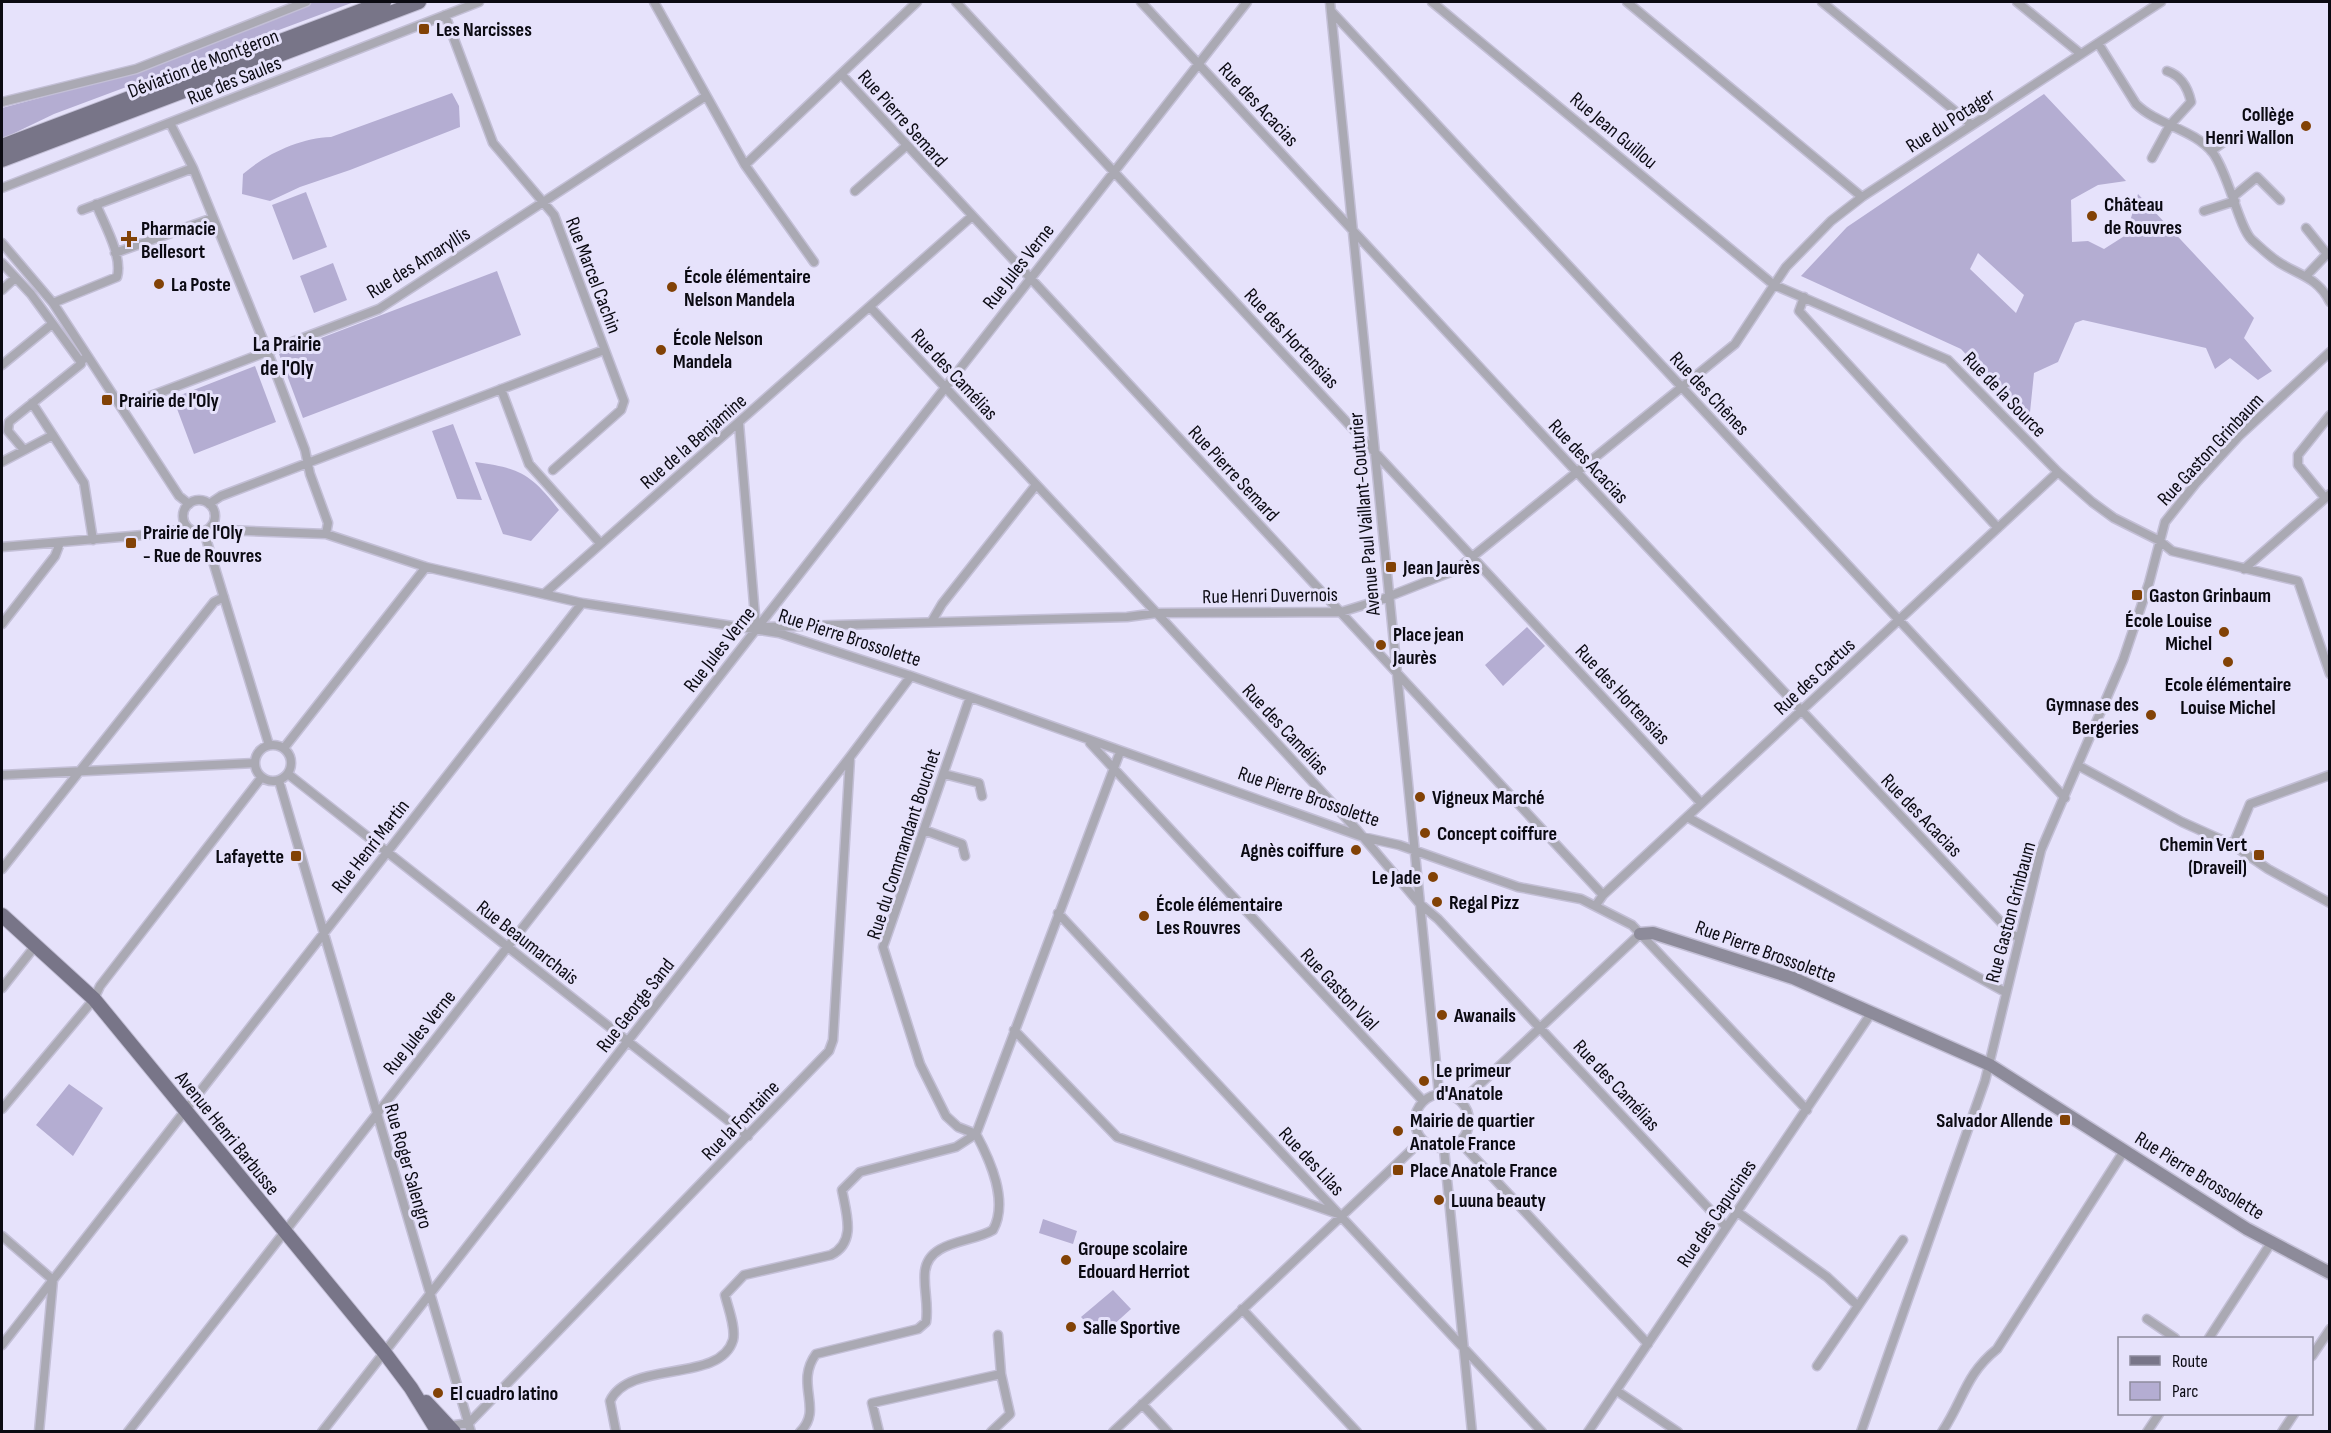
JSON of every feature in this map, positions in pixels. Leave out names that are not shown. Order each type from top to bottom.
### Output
[{"type":"main road","name":"Déviation de Montgeron","points":[[2,146],[384,2]]},
{"type":"main road","name":"Déviation de Montgeron","points":[[2,160],[419,2]]},
{"type":"main road","name":"Avenue Henri Barbusse","points":[[2,915],[94,999],[447,1430]]},
{"type":"street","points":[[2,102],[136,69],[306,2]]},
{"type":"street","name":"Rue des Saules","points":[[2,188],[479,2]]},
{"type":"street","points":[[654,2],[745,165],[814,262]]},
{"type":"street","points":[[745,165],[766,142],[917,2]]},
{"type":"street","name":"Rue des Hortensias","points":[[956,2],[1701,803]]},
{"type":"street","name":"Rue des Acacias","points":[[1141,2],[1801,711],[2013,934],[2019,937]]},
{"type":"street","name":"Rue Jules Verne","points":[[128,1431],[1247,2]]},
{"type":"street","name":"Rue Jean Guillou","points":[[1432,2],[1774,285]]},
{"type":"street","points":[[1627,2],[1862,197]]},
{"type":"street","points":[[1822,2],[1972,125]]},
{"type":"street","points":[[2017,2],[2081,54]]},
{"type":"street","name":"Rue du Potager","points":[[1774,285],[1808,243],[1862,197],[2161,2]]},
{"type":"street","name":"Avenue Paul Vaillant-Couturier","points":[[1330,6],[1439,1094]]},
{"type":"street","name":"Rue des Chênes","points":[[1330,6],[2065,798]]},
{"type":"street","name":"Rue Marcel Cachin","points":[[445,15],[493,142],[554,214],[624,401],[621,410],[553,470]]},
{"type":"street","points":[[2098,43],[2136,104],[2144,112],[2170,125],[2211,151],[2225,172],[2249,238],[2278,262],[2306,276],[2330,302]]},
{"type":"street","points":[[2152,158],[2170,125],[2191,102],[2182,81],[2177,75],[2167,71]]},
{"type":"street","name":"Rue Pierre Semard","points":[[841,74],[971,217],[1603,895]]},
{"type":"street","name":"Rue des Amaryllis","points":[[122,407],[379,309],[706,96]]},
{"type":"street","points":[[170,123],[193,168],[267,351],[328,523],[326,534]]},
{"type":"street","points":[[2211,151],[2225,141]]},
{"type":"street","points":[[855,191],[906,146]]},
{"type":"street","points":[[82,210],[193,168]]},
{"type":"street","points":[[2204,211],[2234,198],[2257,177],[2280,200]]},
{"type":"street","points":[[53,303],[76,292],[115,279],[119,271],[115,253],[96,204]]},
{"type":"street","name":"Rue de la Benjamine","points":[[544,594],[971,217]]},
{"type":"street","points":[[115,253],[213,218]]},
{"type":"street","points":[[2306,228],[2328,255],[2306,276]]},
{"type":"street","points":[[2,243],[53,303],[84,359]]},
{"type":"street","points":[[2,263],[122,407],[180,496],[189,504]]},
{"type":"street","points":[[2,290],[15,278]]},
{"type":"street","name":"Rue de la Source","points":[[1774,285],[1948,360],[2058,472],[2114,518],[2160,541],[2172,551],[2298,581],[2330,674]]},
{"type":"street","name":"Rue Henri Duvernois","points":[[756,628],[1128,617],[1157,614],[1341,612],[1388,597],[1456,570],[1578,473],[1735,344],[1774,285]]},
{"type":"street","points":[[1804,297],[1800,311],[1998,528]]},
{"type":"street","name":"Rue des Camélias","points":[[870,307],[1363,837],[1419,903],[1438,919],[1726,1227]]},
{"type":"street","points":[[2,364],[52,324]]},
{"type":"street","points":[[209,504],[221,496],[604,350]]},
{"type":"street","name":"Rue Gaston Grinbaum","points":[[1861,1431],[1990,1065],[2005,992],[2041,850],[2123,660],[2165,522],[2196,483],[2239,436],[2330,352]]},
{"type":"street","points":[[24,450],[7,426],[81,364],[84,359]]},
{"type":"street","points":[[501,389],[529,464],[600,543]]},
{"type":"street","points":[[32,403],[84,483],[93,540]]},
{"type":"street","points":[[2244,569],[2327,496],[2298,465],[2298,455],[2330,415]]},
{"type":"street","points":[[739,424],[756,628]]},
{"type":"street","points":[[2,462],[53,435]]},
{"type":"street","name":"Rue des Cactus","points":[[1596,905],[1603,895],[1687,816],[2058,472]]},
{"type":"street","points":[[932,621],[942,604],[1036,485]]},
{"type":"street","points":[[189,504],[199,501],[209,504],[215,514],[208,529],[224,597],[269,745]]},
{"type":"street","points":[[189,504],[183,518],[187,527],[195,532],[208,529]]},
{"type":"street","points":[[2,547],[167,533],[187,527]]},
{"type":"street","name":"Rue Pierre Brossolette","points":[[208,529],[326,534],[426,567],[582,603],[756,628],[911,676],[1363,837],[1518,887],[1581,899],[1632,925],[1640,934],[1653,933],[1792,978],[1990,1065],[2271,1243],[2330,1273]]},
{"type":"street","points":[[2,624],[55,556],[60,543]]},
{"type":"street","points":[[284,748],[426,567]]},
{"type":"street","points":[[2,869],[214,602],[224,597]]},
{"type":"street","name":"Rue Henri Martin","points":[[2,1345],[184,1109],[582,603]]},
{"type":"street","points":[[817,646],[812,641],[812,636],[820,625]]},
{"type":"street","name":"Rue George Sand","points":[[322,1431],[911,676]]},
{"type":"street","name":"Rue du Commandant Bouchet","points":[[970,697],[883,947],[920,1064],[946,1116],[958,1127],[976,1134]]},
{"type":"street","name":"Rue Gaston Vial","points":[[1087,740],[1423,1101]]},
{"type":"street","points":[[269,745],[284,748],[292,763],[288,774],[279,781],[273,782],[261,777],[255,763],[259,751],[269,745]]},
{"type":"street","points":[[616,1431],[610,1401],[625,1384],[714,1361],[729,1348],[733,1330],[726,1295],[744,1275],[831,1255],[843,1247],[849,1232],[842,1190],[860,1172],[956,1147],[976,1134],[1120,752]]},
{"type":"street","name":"Rue la Fontaine","points":[[469,1429],[829,1051],[833,1040],[850,757]]},
{"type":"street","points":[[2,775],[255,763]]},
{"type":"street","points":[[2079,766],[2182,822],[2233,845],[2268,869],[2330,903]]},
{"type":"street","name":"Rue Beaumarchais","points":[[288,774],[748,1136]]},
{"type":"street","points":[[944,774],[979,783],[982,796]]},
{"type":"street","points":[[2233,845],[2250,804],[2330,775]]},
{"type":"street","points":[[2,1109],[94,999],[100,986],[261,777]]},
{"type":"street","name":"Rue Roger Salengro","points":[[279,781],[469,1429]]},
{"type":"street","points":[[1321,792],[1337,814],[1333,826]]},
{"type":"street","points":[[1687,816],[2005,992]]},
{"type":"street","points":[[924,830],[962,844],[965,856]]},
{"type":"street","name":"Rue des Lilas","points":[[1058,913],[1542,1431]]},
{"type":"street","points":[[1461,1102],[1640,934],[1807,1110]]},
{"type":"street","points":[[2,988],[36,945]]},
{"type":"street","name":"Rue des Capucines","points":[[1588,1431],[1872,1012]]},
{"type":"street","points":[[1014,1030],[1117,1137],[1310,1206],[1342,1215]]},
{"type":"street","points":[[1439,1094],[1447,1094],[1461,1102],[1469,1117],[1466,1135],[1460,1142],[1444,1149],[1428,1145],[1422,1140],[1417,1133],[1415,1116],[1423,1101],[1439,1094]]},
{"type":"street","points":[[800,1431],[808,1421],[810,1409],[806,1375],[809,1364],[816,1354],[918,1329],[926,1322],[929,1305],[925,1286],[928,1259],[938,1249],[981,1237],[993,1230],[999,1211],[996,1185],[990,1160],[976,1134]]},
{"type":"street","points":[[1113,1431],[1422,1140]]},
{"type":"street","points":[[1460,1142],[1648,1344]]},
{"type":"street","points":[[1444,1149],[1472,1431]]},
{"type":"street","points":[[1942,1431],[1960,1405],[1964,1386],[1982,1361],[1997,1348],[2124,1151]]},
{"type":"street","points":[[1310,1206],[1319,1202],[1322,1196]]},
{"type":"street","points":[[1736,1211],[1827,1276],[1858,1305]]},
{"type":"street","points":[[2,1236],[52,1280],[39,1431]]},
{"type":"street","points":[[1817,1366],[1903,1239]]},
{"type":"street","points":[[2210,1337],[2271,1243]]},
{"type":"street","points":[[37,1299],[45,1305],[48,1313]]},
{"type":"street","points":[[1242,1309],[1357,1431]]},
{"type":"street","points":[[2147,1319],[2174,1337]]},
{"type":"street","points":[[2313,1354],[2330,1329]]},
{"type":"street","points":[[991,1431],[1010,1413],[1001,1374],[998,1335]]},
{"type":"street","points":[[879,1431],[872,1403],[1001,1374]]},
{"type":"street","points":[[1617,1391],[1678,1431]]},
{"type":"street","points":[[1142,1404],[1168,1431]]},
{"type":"street","points":[[2147,1431],[2158,1415]]},
{"type":"street","points":[[2282,1431],[2293,1415]]},
{"type":"street","points":[[447,1430],[469,1429]]},
{"type":"green space","points":[[313,2],[354,2],[54,114],[2,139],[2,108],[140,71]]},
{"type":"green space","points":[[452,93],[459,106],[460,127],[300,187],[270,201],[242,194],[243,174],[284,148],[307,140],[331,137]]},
{"type":"green space","points":[[2044,94],[2126,181],[2098,185],[2071,200],[2072,242],[2088,241],[2104,249],[2126,235],[2138,194],[2254,318],[2244,338],[2272,371],[2258,380],[2230,358],[2215,369],[2206,348],[2083,320],[2075,323],[2058,362],[2034,373],[2029,422],[1961,349],[1801,276],[1847,227]],"holes":[[[1978,253],[2024,295],[2016,313],[1970,269]]]},
{"type":"green space","points":[[306,192],[327,247],[293,260],[272,205]]},
{"type":"green space","points":[[333,263],[347,300],[314,313],[300,276]]},
{"type":"green space","points":[[497,271],[521,335],[303,418],[279,354]]},
{"type":"green space","points":[[255,366],[276,422],[194,454],[173,398]]},
{"type":"green space","points":[[453,424],[482,500],[457,499],[432,431]]},
{"type":"green space","points":[[475,462],[503,467],[523,475],[540,488],[559,510],[531,541],[503,534]]},
{"type":"green space","points":[[1527,627],[1545,646],[1503,686],[1485,665]]},
{"type":"green space","points":[[69,1084],[103,1108],[73,1156],[36,1125]]},
{"type":"green space","points":[[1043,1219],[1077,1231],[1073,1244],[1039,1233]]},
{"type":"green space","points":[[1113,1290],[1131,1309],[1100,1337],[1081,1317]]},
{"type":"place","name":"Les Narcisses","points":[[424,29]]},
{"type":"place","name":"Collège Henri Wallon","points":[[2306,126]]},
{"type":"place","name":"Château de Rouvres","points":[[2092,216]]},
{"type":"place","name":"Pharmacie Bellesort","points":[[129,239]]},
{"type":"place","name":"La Poste","points":[[159,284]]},
{"type":"place","name":"École élémentaire Nelson Mandela","points":[[672,287]]},
{"type":"place","name":"École Nelson Mandela","points":[[661,350]]},
{"type":"place","name":"Prairie de l'Oly","points":[[107,400]]},
{"type":"place","name":"Prairie de l'Oly - Rue de Rouvres","points":[[131,543]]},
{"type":"place","name":"Jean Jaurès","points":[[1391,567]]},
{"type":"place","name":"Gaston Grinbaum","points":[[2137,595]]},
{"type":"place","name":"École Louise Michel","points":[[2224,632]]},
{"type":"place","name":"Place jean Jaurès","points":[[1381,645]]},
{"type":"place","name":"Ecole élémentaire Louise Michel","points":[[2228,662]]},
{"type":"place","name":"Gymnase des Bergeries","points":[[2151,715]]},
{"type":"place","name":"Vigneux Marché","points":[[1420,797]]},
{"type":"place","name":"Concept coiffure","points":[[1425,833]]},
{"type":"place","name":"Agnès coiffure","points":[[1356,850]]},
{"type":"place","name":"Chemin Vert (Draveil)","points":[[2259,855]]},
{"type":"place","name":"Lafayette","points":[[296,856]]},
{"type":"place","name":"Le Jade","points":[[1433,877]]},
{"type":"place","name":"Regal Pizz","points":[[1437,902]]},
{"type":"place","name":"École élémentaire Les Rouvres","points":[[1144,916]]},
{"type":"place","name":"Awanails","points":[[1442,1015]]},
{"type":"place","name":"Le primeur d'Anatole","points":[[1424,1081]]},
{"type":"place","name":"Salvador Allende","points":[[2065,1120]]},
{"type":"place","name":"Mairie de quartier Anatole France","points":[[1398,1131]]},
{"type":"place","name":"Place Anatole France","points":[[1398,1170]]},
{"type":"place","name":"Luuna beauty","points":[[1439,1200]]},
{"type":"place","name":"Groupe scolaire Edouard Herriot","points":[[1066,1260]]},
{"type":"place","name":"Salle Sportive","points":[[1071,1327]]},
{"type":"place","name":"El cuadro latino","points":[[438,1393]]},
{"type":"district","name":"La Prairie de l'Oly","points":[[287,356]]}]
